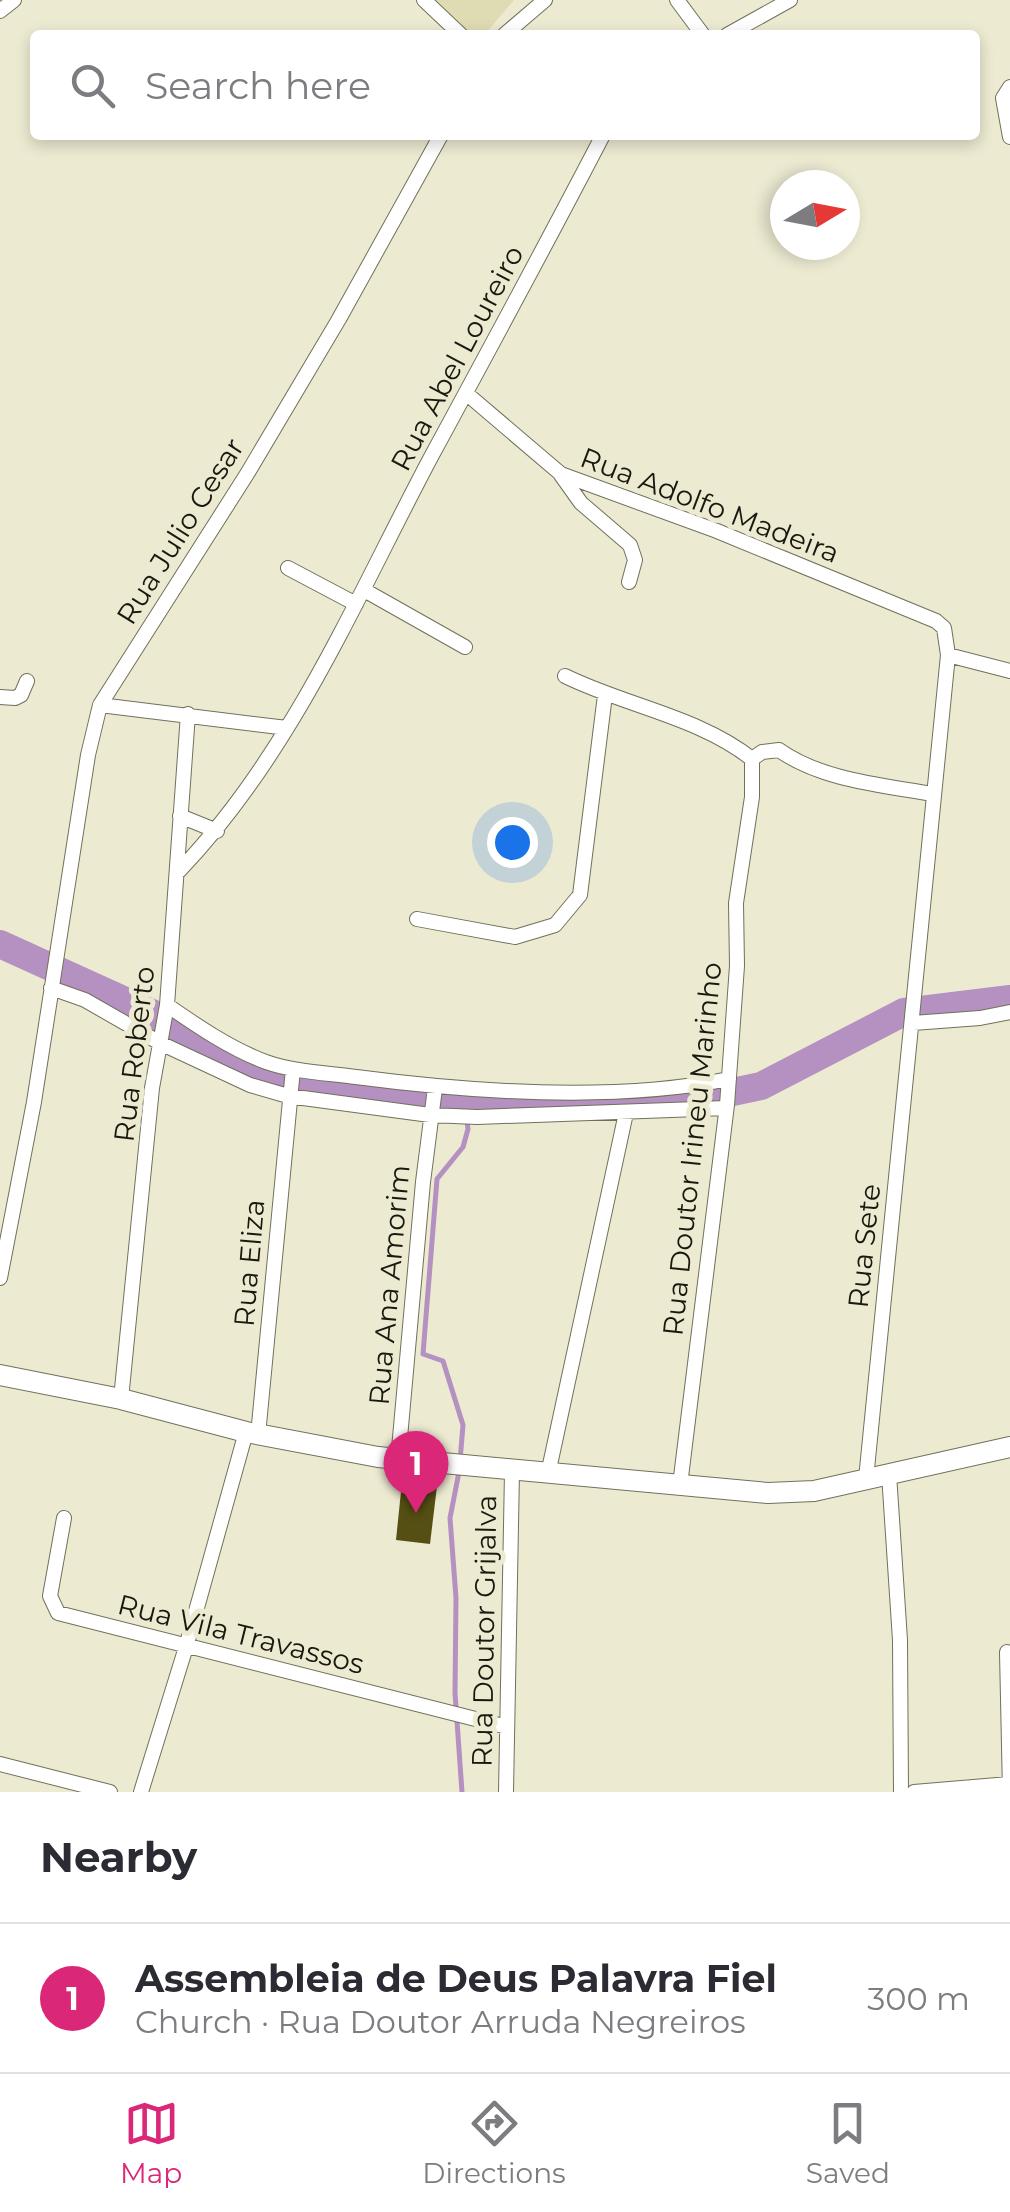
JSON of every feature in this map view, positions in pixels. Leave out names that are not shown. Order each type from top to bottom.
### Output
[{"type":"street","points":[[0,11],[14,0]]},
{"type":"street","points":[[424,0],[456,30]]},
{"type":"street","points":[[510,30],[545,0]]},
{"type":"street","points":[[677,0],[699,30]]},
{"type":"street","points":[[736,30],[790,0]]},
{"type":"street","points":[[1010,86],[1003,98],[1010,138]]},
{"type":"street","name":"Rua Julio Cesar","points":[[0,1278],[34,1102],[88,755],[100,705],[284,412],[438,140]]},
{"type":"street","name":"Rua Abel Loureiro","points":[[179,871],[218,831],[287,728],[600,140]]},
{"type":"street","name":"Rua Adolfo Madeira","points":[[467,394],[560,474],[718,531],[936,621],[944,628],[948,655]]},
{"type":"street","points":[[560,474],[581,503],[630,545],[635,560],[629,582]]},
{"type":"street","points":[[288,568],[360,597],[464,647]]},
{"type":"street","points":[[565,676],[605,696],[719,737],[752,759],[762,752],[779,750],[794,761],[845,777],[932,794],[948,655],[1010,671]]},
{"type":"street","points":[[0,697],[22,695],[27,680]]},
{"type":"street","points":[[418,918],[515,938],[555,925],[580,895],[605,696]]},
{"type":"street","points":[[100,705],[287,728]]},
{"type":"street","name":"Rua Roberto","points":[[121,1399],[152,1088],[166,1009],[188,714]]},
{"type":"street","name":"Rua Doutor Irineu Marinho","points":[[680,1484],[726,1106],[737,966],[736,903],[752,796],[752,759]]},
{"type":"street","name":"Rua Sete","points":[[866,1479],[916,992],[932,794]]},
{"type":"street","points":[[180,816],[218,831]]},
{"type":"street","points":[[51,986],[250,1084],[288,1094],[430,1115],[478,1117],[626,1114],[726,1106]]},
{"type":"street","points":[[166,1009],[241,1050],[292,1071],[435,1089],[593,1091],[728,1080]]},
{"type":"street","points":[[913,1021],[980,1018],[1010,1012]]},
{"type":"street","name":"Rua Eliza","points":[[140,1792],[252,1433],[292,1071]]},
{"type":"street","name":"Rua Ana Amorim","points":[[398,1460],[435,1089]]},
{"type":"street","points":[[548,1474],[626,1114]]},
{"type":"street","points":[[0,1376],[121,1399],[252,1433],[398,1460],[788,1493],[1010,1446]]},
{"type":"street","name":"Rua Doutor Grijalva","points":[[506,1792],[512,1472]]},
{"type":"street","points":[[889,1474],[899,1624],[900,1792]]},
{"type":"street","name":"Rua Vila Travassos","points":[[64,1518],[50,1596],[54,1608],[68,1617],[507,1726]]},
{"type":"street","points":[[1007,1652],[1010,1792]]},
{"type":"street","points":[[0,1764],[110,1792]]},
{"type":"street","points":[[914,1792],[1010,1784]]},
{"type":"shaded area","points":[[428,0],[514,0],[488,30],[458,30]]},
{"type":"building","points":[[413,1480],[437,1486],[430,1544],[396,1540],[402,1482]]},
{"type":"waterway","points":[[0,944],[154,1014],[256,1080],[416,1099],[472,1102],[704,1098],[761,1086],[904,1012],[1010,999]]},
{"type":"waterway","points":[[460,1461],[463,1425],[443,1361],[423,1354],[437,1179],[463,1147],[468,1129],[464,1101]]},
{"type":"waterway","points":[[459,1472],[450,1518],[462,1792]]},
{"type":"place","name":"Assembleia de Deus Palavra Fiel","points":[[416,1513]]}]
